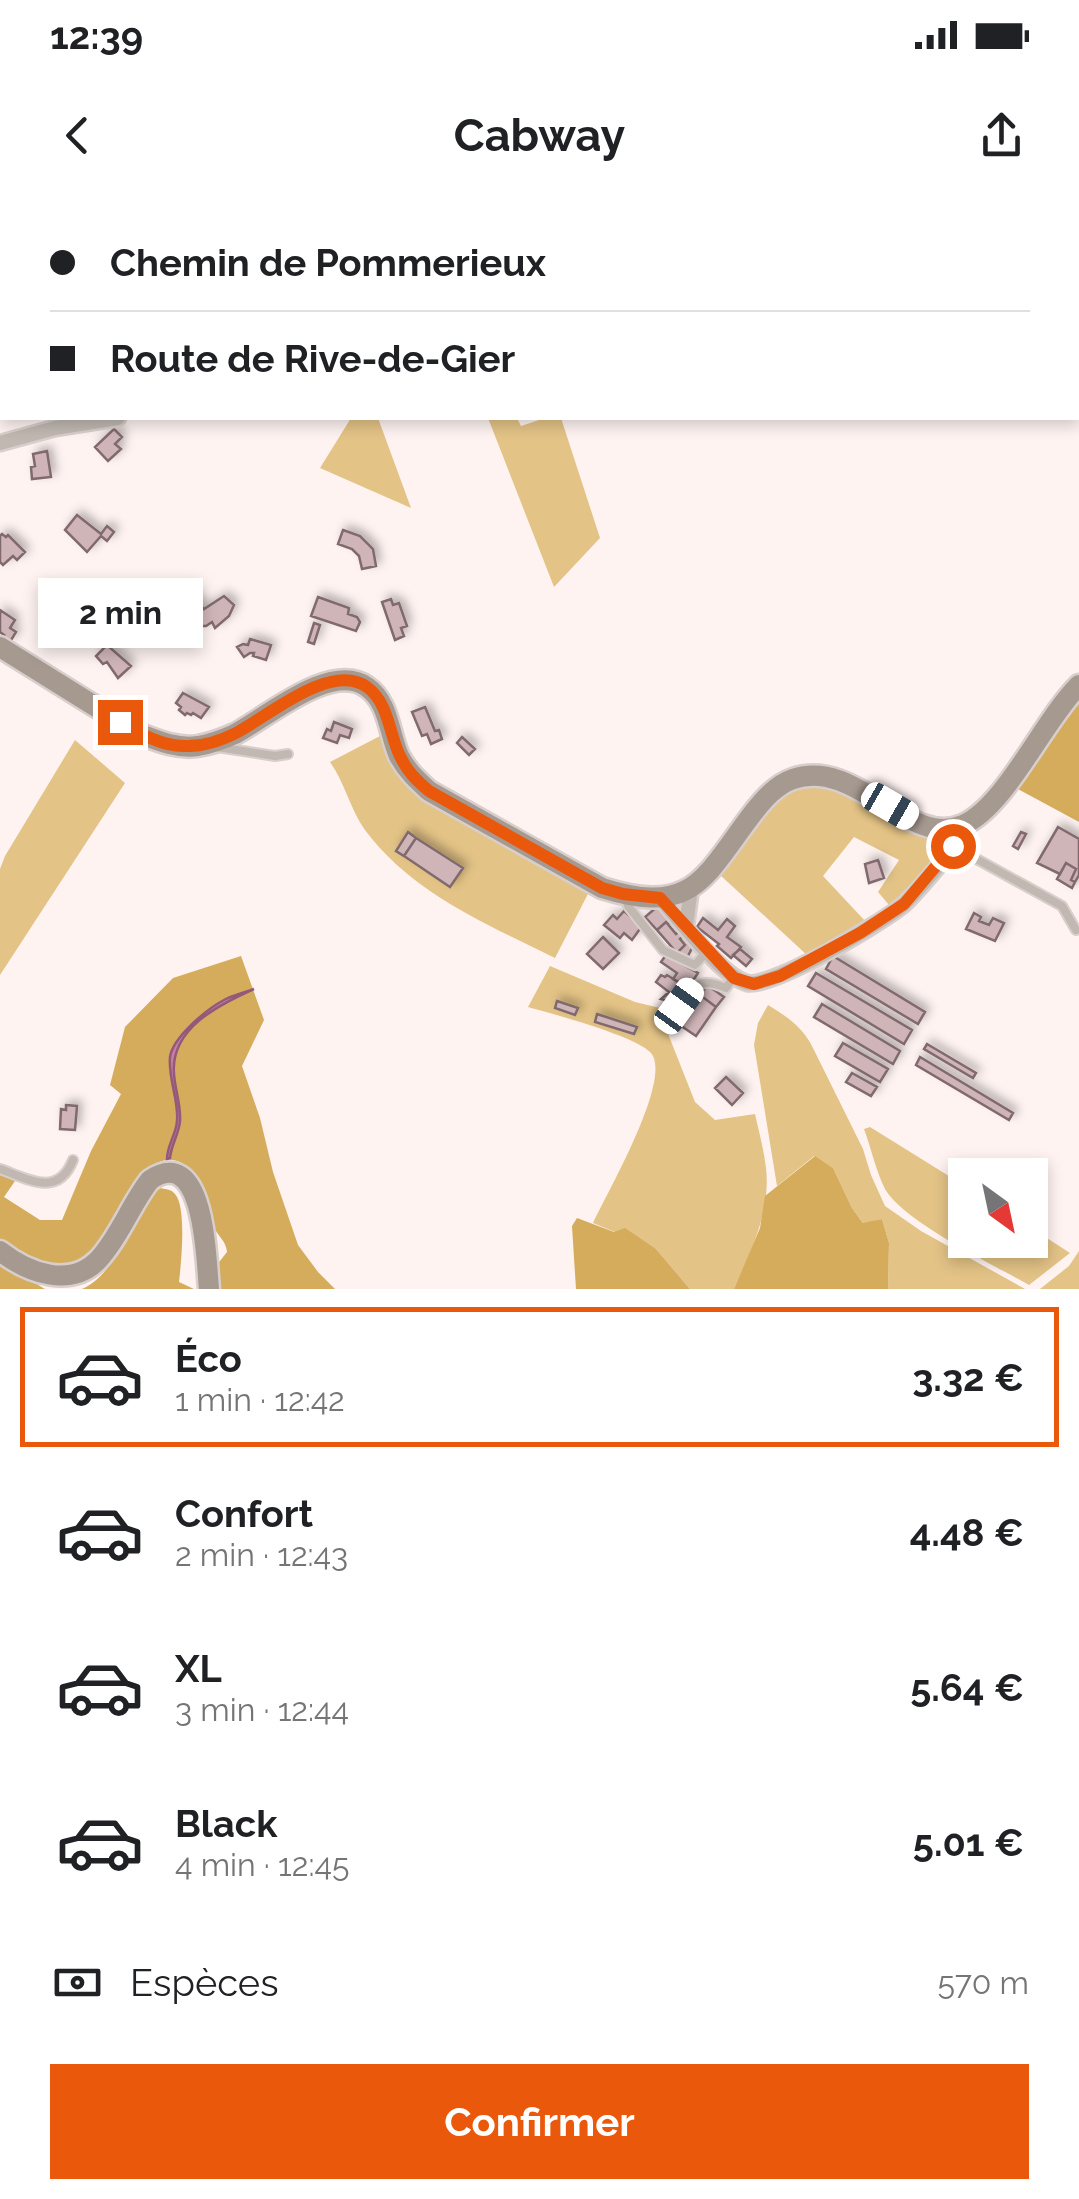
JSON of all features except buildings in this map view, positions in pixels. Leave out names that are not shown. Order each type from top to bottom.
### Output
[{"type":"main road","points":[[0,647],[138,733],[180,746],[208,743],[234,734],[319,685],[336,681],[366,685],[382,704],[407,769],[429,791],[602,888],[660,898],[683,893],[702,880],[766,797],[784,783],[802,777],[826,777],[848,784],[930,826],[962,826],[999,796],[1079,685]]},
{"type":"main road","points":[[0,1251],[41,1274],[74,1274],[96,1263],[150,1180],[162,1172],[171,1172],[187,1182],[198,1204],[209,1289]]},
{"type":"street","points":[[0,443],[105,420]]},
{"type":"street","points":[[660,898],[734,978],[754,984],[780,976],[904,904],[953,846],[962,826]]},
{"type":"street","points":[[686,926],[691,888]]},
{"type":"lane","points":[[208,743],[222,750],[288,754]]},
{"type":"lane","points":[[953,846],[1062,906],[1076,930]]},
{"type":"lane","points":[[625,895],[628,906],[663,950],[695,965],[707,951]]},
{"type":"lane","points":[[666,1008],[679,1006],[693,986],[706,982],[726,988],[734,978]]},
{"type":"lane","points":[[0,1170],[44,1184],[62,1178],[73,1160]]},
{"type":"shaded area","points":[[350,420],[379,420],[411,508],[320,468]]},
{"type":"shaded area","points":[[489,420],[518,420],[521,426],[539,420],[562,420],[600,538],[554,587]]},
{"type":"shaded area","points":[[1079,695],[1079,822],[1014,787]]},
{"type":"shaded area","points":[[380,736],[396,770],[420,797],[590,890],[555,958],[428,889],[405,872],[365,830],[330,762]]},
{"type":"shaded area","points":[[75,740],[125,783],[0,975],[0,869]]},
{"type":"shaded area","points":[[805,784],[830,785],[951,842],[889,905],[878,892],[899,860],[854,837],[823,876],[866,922],[808,956],[719,874],[778,796]]},
{"type":"shaded area","points":[[241,956],[264,1020],[242,1066],[298,1245],[335,1289],[217,1289],[216,1266],[226,1248],[213,1225],[202,1184],[189,1168],[174,1160],[165,1160],[147,1171],[107,1232],[81,1258],[66,1265],[50,1266],[30,1260],[0,1242],[0,1173],[15,1181],[4,1197],[40,1220],[62,1220],[121,1094],[110,1085],[125,1027],[173,978]]},
{"type":"shaded area","points":[[550,966],[635,1002],[660,1008],[695,1102],[715,1120],[755,1114],[767,1184],[758,1230],[734,1289],[690,1289],[656,1249],[593,1223],[646,1110],[655,1067],[651,1053],[642,1046],[593,1026],[528,1007]]},
{"type":"shaded area","points":[[254,989],[212,1011],[180,1044],[174,1074],[180,1121],[167,1159],[177,1121],[170,1065],[172,1049],[192,1024],[209,1010],[227,998]]},
{"type":"shaded area","points":[[768,1005],[802,1031],[863,1149],[885,1206],[948,1246],[948,1258],[969,1258],[1025,1289],[888,1289],[889,1243],[882,1219],[864,1224],[833,1168],[814,1156],[777,1186],[754,1045],[758,1023]]},
{"type":"shaded area","points":[[870,1127],[948,1175],[948,1240],[911,1215],[885,1189],[864,1129]]},
{"type":"shaded area","points":[[815,1156],[833,1168],[863,1223],[882,1219],[889,1243],[888,1289],[734,1289],[760,1228],[765,1196]]},
{"type":"shaded area","points":[[161,1188],[172,1191],[179,1201],[179,1282],[194,1289],[82,1289],[113,1261],[151,1194]]},
{"type":"shaded area","points":[[577,1218],[614,1232],[625,1228],[656,1249],[690,1289],[576,1289],[572,1226]]},
{"type":"shaded area","points":[[1048,1239],[1070,1253],[1029,1285],[979,1258],[1048,1258]]},
{"type":"shaded area","points":[[1079,1251],[1079,1289],[1040,1289],[1069,1266]]},
{"type":"shaded area","points":[[0,1262],[45,1289],[0,1289]]},
{"type":"route","points":[[120,722],[162,743],[196,746],[234,734],[319,685],[352,681],[366,685],[382,704],[407,769],[429,791],[602,888],[660,898],[734,978],[754,984],[810,960],[904,904],[953,846]]}]
